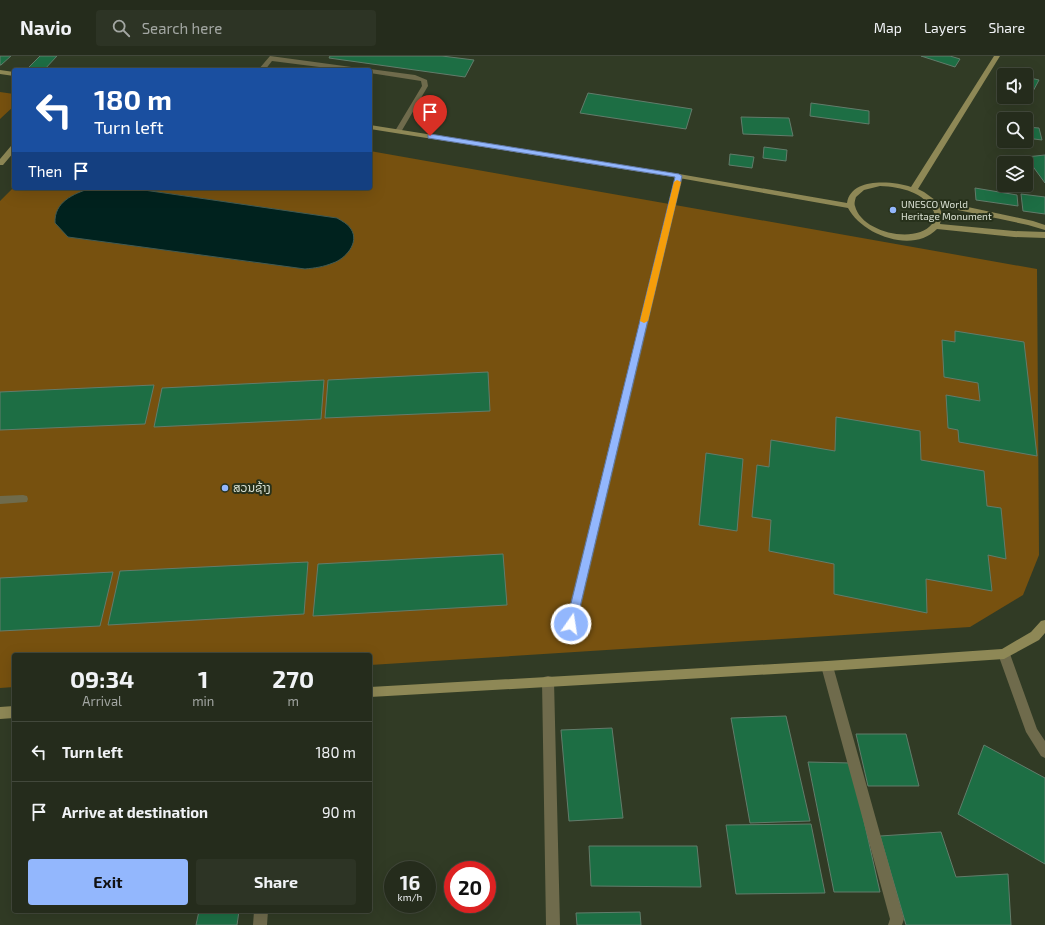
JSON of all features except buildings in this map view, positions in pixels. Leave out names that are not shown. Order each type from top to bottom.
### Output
[{"type":"main road","points":[[912,190],[997,56]]},
{"type":"main road","points":[[0,72],[12,74]]},
{"type":"main road","points":[[372,127],[679,176],[850,206]]},
{"type":"main road","points":[[0,163],[12,150]]},
{"type":"main road","points":[[888,184],[912,190],[931,202],[935,207],[938,217],[936,226],[926,234],[910,237],[892,236],[875,231],[860,222],[852,212],[850,206],[850,201],[856,193],[866,186],[888,184]]},
{"type":"main road","points":[[931,202],[1030,223],[1045,228]]},
{"type":"main road","points":[[936,226],[1014,234],[1045,235]]},
{"type":"main road","points":[[372,692],[828,666],[1004,654],[1035,636],[1045,625]]},
{"type":"main road","points":[[0,712],[12,712]]},
{"type":"street","points":[[263,68],[272,58],[344,68]]},
{"type":"street","points":[[372,71],[415,77],[424,80],[425,86],[399,131]]},
{"type":"street","points":[[571,624],[679,176]]},
{"type":"street","points":[[0,500],[23,499]]},
{"type":"street","points":[[1004,654],[1032,732],[1045,752]]},
{"type":"street","points":[[828,666],[897,920],[895,925]]},
{"type":"street","points":[[548,681],[553,925]]},
{"type":"street","points":[[260,925],[261,913]]},
{"type":"shaded area","points":[[0,92],[12,94],[12,108],[0,119]]},
{"type":"shaded area","points":[[372,151],[1037,269],[1039,555],[1023,595],[970,627],[372,665],[372,653],[12,653],[12,687],[0,688],[0,201],[12,189],[372,190]]},
{"type":"water","points":[[86,190],[144,190],[337,218],[350,227],[354,240],[350,250],[338,261],[316,268],[305,269],[68,237],[55,223],[56,216],[61,204],[71,196]]},
{"type":"slow traffic","points":[[644,321],[677,182]]},
{"type":"place","name":"UNESCO World Heritage Monument","points":[[893,210]]},
{"type":"place","name":"ສວນຊ້າງ","points":[[225,488]]},
{"type":"route","points":[[430,136],[679,176],[571,624]]}]
